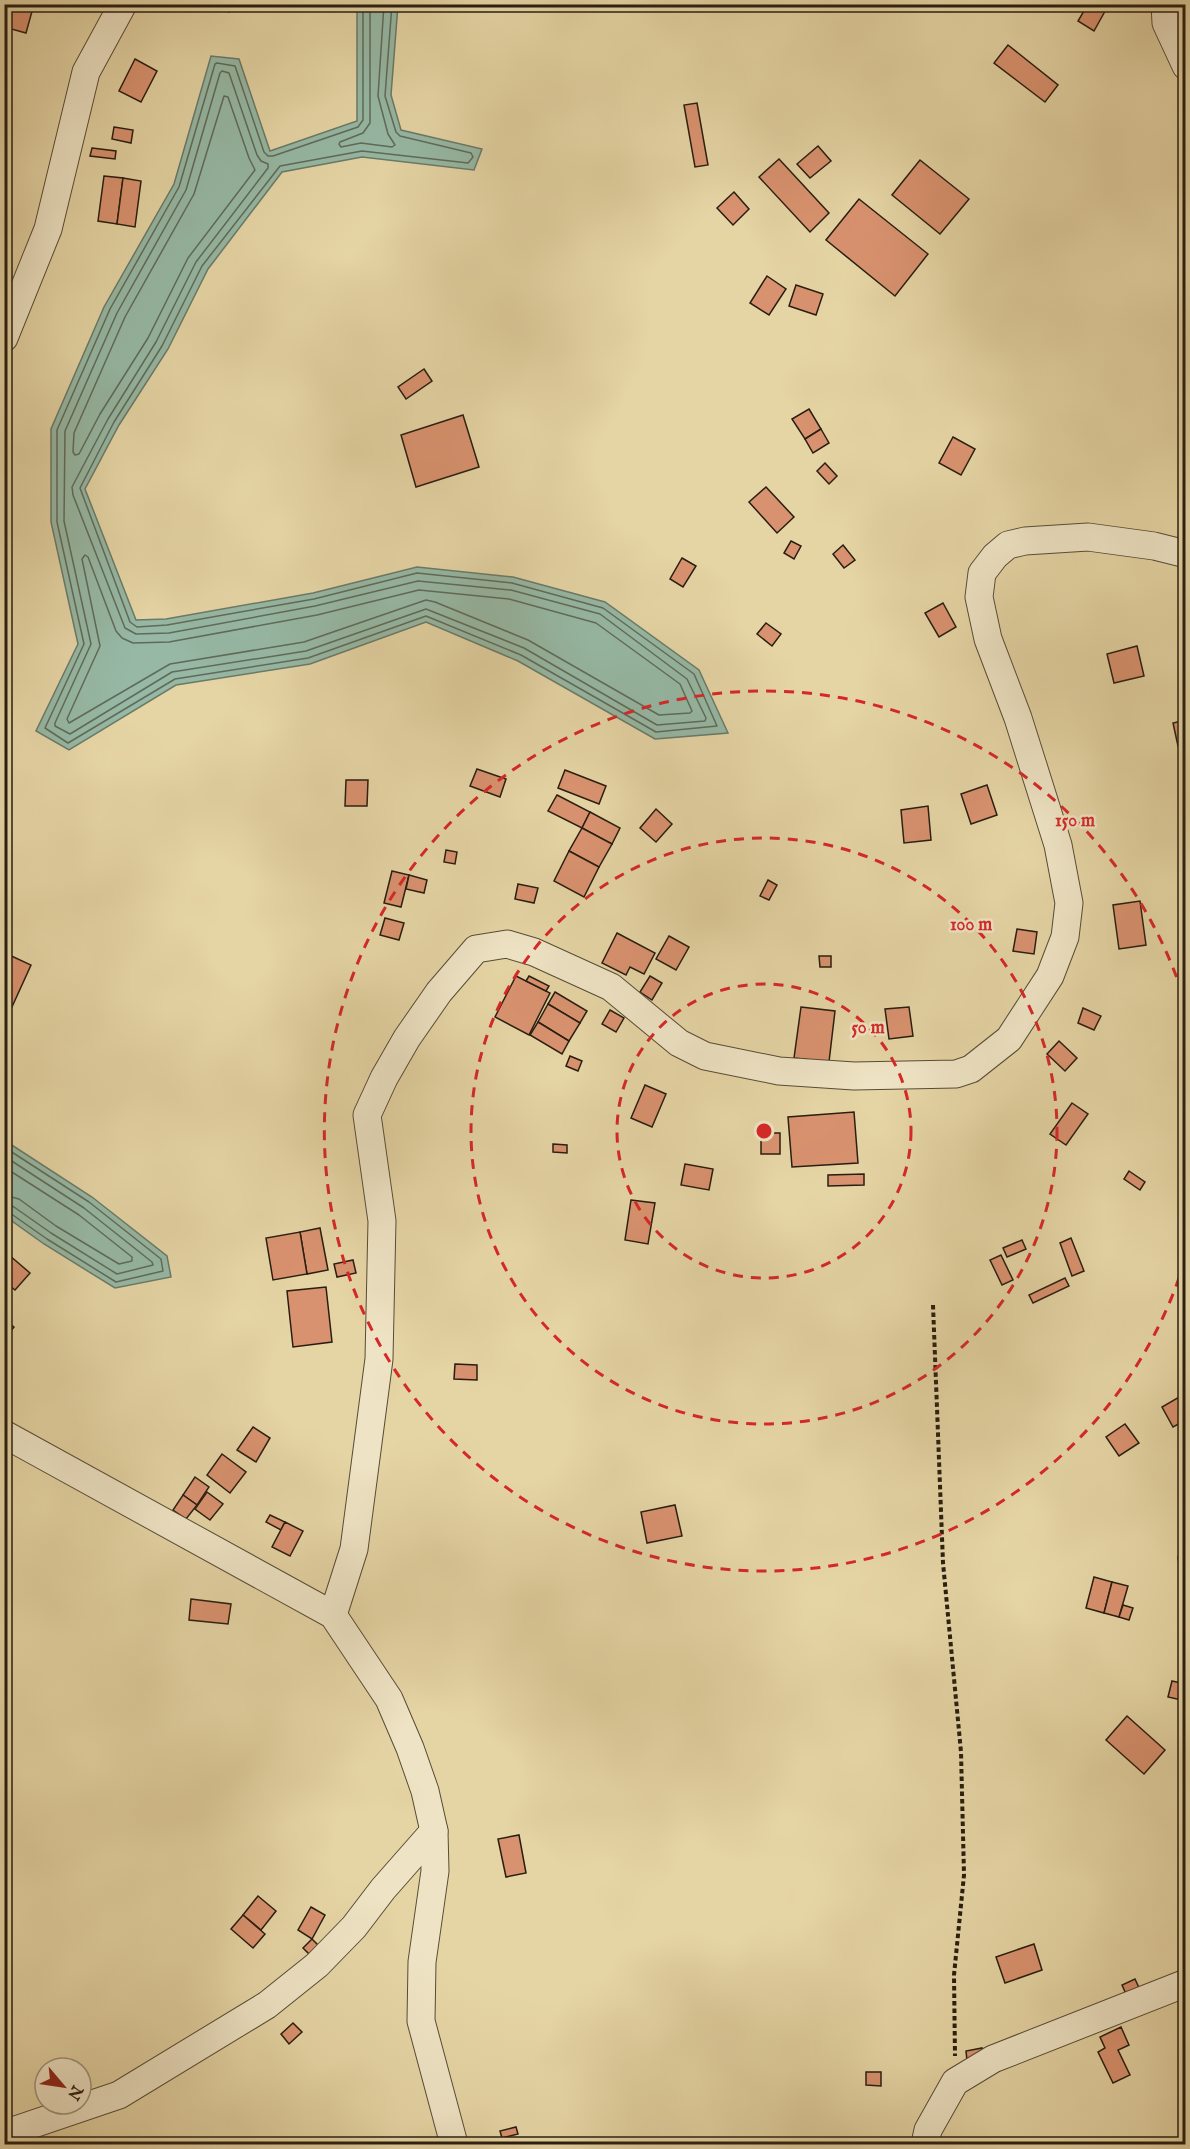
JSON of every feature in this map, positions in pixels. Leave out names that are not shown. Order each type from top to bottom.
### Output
[{"type":"street","points":[[4,338],[48,229],[86,72],[123,4]]},
{"type":"street","points":[[1165,4],[1166,23],[1185,66]]},
{"type":"street","points":[[333,1615],[354,1549],[379,1359],[382,1221],[367,1114],[407,1038],[439,992],[476,949],[507,944],[534,952],[610,987],[679,1043],[705,1056],[779,1071],[855,1076],[956,1074],[971,1070],[1009,1039],[1050,976],[1065,937],[1069,903],[1058,845],[1018,718],[988,639],[979,597],[982,573],[995,556],[1008,545],[1025,541],[1088,537],[1154,546],[1185,554]]},
{"type":"street","points":[[4,1434],[333,1615],[389,1699],[425,1791],[434,1832],[435,1871],[422,1962],[421,2021],[454,2145]]},
{"type":"street","points":[[4,2134],[119,2095],[267,2005],[317,1965],[354,1927],[383,1889],[434,1832]]},
{"type":"street","points":[[925,2145],[928,2130],[955,2082],[993,2059],[1185,1983]]},
{"type":"path","points":[[933,1305],[944,1563],[961,1752],[964,1875],[954,1975],[955,2082]]},
{"type":"water","points":[[357,5],[398,5],[391,95],[401,130],[482,149],[474,170],[362,157],[282,172],[208,269],[168,349],[119,425],[85,489],[136,620],[166,619],[313,593],[417,567],[513,577],[605,602],[699,670],[728,733],[655,739],[518,661],[426,622],[310,664],[176,685],[69,750],[36,731],[78,644],[51,522],[51,429],[104,307],[174,184],[211,56],[239,59],[270,151],[357,121]]},
{"type":"water","points":[[4,1140],[92,1197],[167,1256],[171,1277],[115,1288],[44,1244],[5,1216]]},
{"type":"building","points":[[4,4],[34,4],[26,33],[4,27]]},
{"type":"building","points":[[212,4],[232,4],[229,12]]},
{"type":"building","points":[[1088,4],[1109,4],[1094,31],[1078,21]]},
{"type":"building","points":[[1008,45],[1058,85],[1045,102],[994,63]]},
{"type":"building","points":[[135,59],[157,71],[141,102],[119,91]]},
{"type":"building","points":[[697,103],[708,165],[695,167],[684,105]]},
{"type":"building","points":[[114,127],[133,130],[131,143],[112,139]]},
{"type":"building","points":[[818,146],[831,161],[810,178],[797,164]]},
{"type":"building","points":[[92,148],[116,151],[115,159],[90,156]]},
{"type":"building","points":[[779,159],[829,213],[810,232],[759,177]]},
{"type":"building","points":[[920,160],[969,199],[940,234],[892,195]]},
{"type":"building","points":[[104,176],[123,178],[117,224],[98,221]]},
{"type":"building","points":[[123,178],[141,181],[135,227],[117,224]]},
{"type":"building","points":[[734,192],[749,209],[733,225],[717,208]]},
{"type":"building","points":[[859,199],[928,254],[895,296],[826,240]]},
{"type":"building","points":[[767,276],[786,289],[769,315],[750,303]]},
{"type":"building","points":[[796,285],[823,294],[816,315],[789,306]]},
{"type":"building","points":[[424,369],[432,381],[406,399],[398,387]]},
{"type":"building","points":[[809,409],[821,429],[805,439],[792,419]]},
{"type":"building","points":[[463,415],[479,467],[416,487],[401,435]]},
{"type":"building","points":[[821,429],[829,443],[813,453],[805,439]]},
{"type":"building","points":[[953,437],[975,449],[961,475],[939,463]]},
{"type":"building","points":[[825,463],[837,476],[829,484],[817,471]]},
{"type":"building","points":[[766,487],[794,517],[777,533],[749,502]]},
{"type":"building","points":[[791,541],[801,546],[794,559],[784,553]]},
{"type":"building","points":[[843,545],[855,560],[844,568],[833,554]]},
{"type":"building","points":[[682,558],[696,566],[683,587],[670,579]]},
{"type":"building","points":[[943,603],[956,627],[939,637],[925,613]]},
{"type":"building","points":[[766,623],[781,634],[772,646],[757,634]]},
{"type":"building","points":[[1137,646],[1144,676],[1114,683],[1107,654]]},
{"type":"building","points":[[1186,720],[1186,744],[1178,746],[1173,723]]},
{"type":"building","points":[[477,769],[506,779],[500,797],[470,786]]},
{"type":"building","points":[[565,770],[606,786],[599,804],[558,788]]},
{"type":"building","points":[[346,780],[368,780],[367,806],[345,806]]},
{"type":"building","points":[[987,785],[997,815],[971,824],[961,794]]},
{"type":"building","points":[[557,795],[590,812],[582,828],[548,811]]},
{"type":"building","points":[[928,806],[931,840],[904,843],[901,810]]},
{"type":"building","points":[[656,809],[672,824],[656,842],[640,828]]},
{"type":"building","points":[[590,812],[620,828],[612,844],[582,828]]},
{"type":"building","points":[[582,828],[612,844],[599,867],[569,851]]},
{"type":"building","points":[[446,850],[457,852],[455,864],[444,862]]},
{"type":"building","points":[[569,851],[599,867],[584,897],[554,881]]},
{"type":"building","points":[[392,871],[409,875],[401,907],[384,903]]},
{"type":"building","points":[[409,875],[427,880],[424,893],[406,889]]},
{"type":"building","points":[[768,880],[777,885],[769,900],[760,896]]},
{"type":"building","points":[[518,884],[538,888],[534,903],[515,899]]},
{"type":"building","points":[[1140,901],[1146,945],[1119,949],[1113,905]]},
{"type":"building","points":[[385,918],[404,923],[399,940],[380,935]]},
{"type":"building","points":[[1017,929],[1037,932],[1034,954],[1013,951]]},
{"type":"building","points":[[617,933],[655,953],[644,974],[630,967],[626,975],[602,963]]},
{"type":"building","points":[[669,936],[689,947],[676,970],[656,959]]},
{"type":"building","points":[[5,953],[31,965],[11,1009],[4,1006]]},
{"type":"building","points":[[819,956],[831,956],[831,967],[820,967]]},
{"type":"building","points":[[516,976],[550,993],[529,1035],[495,1017]]},
{"type":"building","points":[[529,976],[549,986],[546,991],[526,981]]},
{"type":"building","points":[[650,976],[662,983],[652,1000],[640,992]]},
{"type":"building","points":[[555,992],[587,1011],[580,1023],[548,1004]]},
{"type":"building","points":[[548,1004],[580,1023],[569,1041],[538,1022]]},
{"type":"building","points":[[801,1007],[835,1011],[829,1062],[794,1058]]},
{"type":"building","points":[[909,1007],[913,1036],[889,1039],[885,1009]]},
{"type":"building","points":[[1083,1008],[1101,1016],[1094,1030],[1078,1023]]},
{"type":"building","points":[[610,1010],[624,1018],[616,1032],[602,1024]]},
{"type":"building","points":[[538,1022],[569,1041],[562,1054],[530,1035]]},
{"type":"building","points":[[1059,1041],[1077,1058],[1065,1071],[1047,1054]]},
{"type":"building","points":[[570,1056],[582,1061],[578,1071],[566,1066]]},
{"type":"building","points":[[645,1085],[666,1094],[652,1127],[631,1118]]},
{"type":"building","points":[[1072,1103],[1088,1114],[1066,1145],[1050,1134]]},
{"type":"building","points":[[854,1112],[858,1163],[792,1167],[788,1117]]},
{"type":"building","points":[[761,1133],[780,1133],[780,1154],[761,1154]]},
{"type":"building","points":[[553,1144],[567,1145],[567,1153],[553,1152]]},
{"type":"building","points":[[685,1164],[713,1169],[709,1190],[681,1185]]},
{"type":"building","points":[[1129,1171],[1145,1182],[1140,1190],[1124,1179]]},
{"type":"building","points":[[864,1174],[864,1185],[828,1186],[828,1175]]},
{"type":"building","points":[[631,1200],[655,1203],[648,1244],[625,1240]]},
{"type":"building","points":[[320,1228],[328,1270],[307,1274],[300,1232]]},
{"type":"building","points":[[300,1232],[307,1274],[273,1280],[266,1238]]},
{"type":"building","points":[[1071,1238],[1084,1271],[1072,1276],[1060,1243]]},
{"type":"building","points":[[1022,1240],[1026,1249],[1007,1257],[1003,1248]]},
{"type":"building","points":[[9,1255],[30,1273],[15,1290],[4,1281],[4,1261]]},
{"type":"building","points":[[1001,1255],[1013,1280],[1002,1285],[990,1260]]},
{"type":"building","points":[[353,1260],[356,1273],[337,1277],[334,1264]]},
{"type":"building","points":[[1065,1278],[1069,1286],[1033,1303],[1029,1295]]},
{"type":"building","points":[[326,1287],[332,1342],[293,1347],[287,1291]]},
{"type":"building","points":[[4,1319],[14,1327],[4,1339]]},
{"type":"building","points":[[455,1364],[477,1365],[477,1380],[454,1379]]},
{"type":"building","points":[[1186,1393],[1186,1420],[1173,1427],[1162,1407]]},
{"type":"building","points":[[1125,1424],[1139,1443],[1119,1456],[1106,1437]]},
{"type":"building","points":[[253,1427],[270,1438],[256,1462],[237,1450]]},
{"type":"building","points":[[222,1454],[246,1472],[230,1493],[207,1475]]},
{"type":"building","points":[[195,1477],[209,1487],[197,1505],[183,1495]]},
{"type":"building","points":[[207,1492],[223,1504],[210,1520],[195,1509]]},
{"type":"building","points":[[183,1495],[197,1505],[186,1519],[173,1510]]},
{"type":"building","points":[[675,1505],[682,1536],[647,1543],[641,1512]]},
{"type":"building","points":[[270,1515],[285,1522],[281,1530],[266,1522]]},
{"type":"building","points":[[285,1522],[303,1531],[290,1556],[272,1547]]},
{"type":"building","points":[[1186,1556],[1186,1592],[1183,1593],[1178,1557]]},
{"type":"building","points":[[1094,1577],[1112,1582],[1104,1613],[1086,1608]]},
{"type":"building","points":[[1112,1582],[1128,1586],[1119,1617],[1104,1613]]},
{"type":"building","points":[[191,1599],[231,1604],[228,1624],[189,1620]]},
{"type":"building","points":[[1123,1605],[1133,1608],[1129,1620],[1119,1617]]},
{"type":"building","points":[[1172,1681],[1186,1684],[1186,1701],[1168,1697]]},
{"type":"building","points":[[1127,1716],[1165,1750],[1144,1774],[1106,1740]]},
{"type":"building","points":[[519,1835],[526,1873],[506,1877],[498,1839]]},
{"type":"building","points":[[258,1896],[276,1911],[261,1930],[243,1915]]},
{"type":"building","points":[[311,1907],[325,1915],[312,1939],[298,1930]]},
{"type":"building","points":[[243,1915],[265,1934],[253,1948],[231,1929]]},
{"type":"building","points":[[312,1939],[322,1949],[313,1958],[303,1948]]},
{"type":"building","points":[[1034,1944],[1042,1970],[1005,1983],[996,1957]]},
{"type":"building","points":[[1135,1979],[1140,1990],[1127,1996],[1122,1985]]},
{"type":"building","points":[[293,2023],[302,2032],[289,2044],[281,2034]]},
{"type":"building","points":[[1121,2027],[1129,2045],[1118,2050],[1130,2075],[1113,2083],[1098,2052],[1105,2048],[1100,2037]]},
{"type":"building","points":[[982,2048],[983,2057],[967,2060],[966,2051]]},
{"type":"building","points":[[866,2072],[881,2072],[881,2086],[866,2085]]},
{"type":"building","points":[[516,2127],[518,2134],[502,2138],[500,2131]]}]
